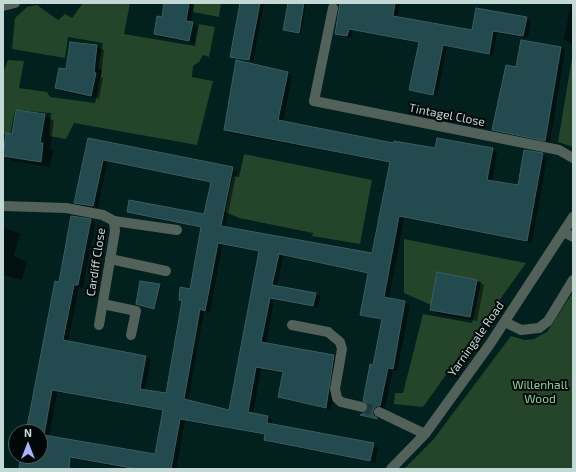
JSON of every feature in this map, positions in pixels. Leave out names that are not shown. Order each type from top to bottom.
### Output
[{"type":"street","points":[[3,6],[15,3]]},
{"type":"street","name":"Tintagel Close","points":[[333,8],[314,101],[559,150],[573,158]]},
{"type":"street","name":"Cardiff Close","points":[[3,206],[66,208],[103,215],[114,221],[116,231],[99,325]]},
{"type":"street","name":"Yarningale Road","points":[[391,469],[425,434],[505,322],[573,217]]},
{"type":"street","points":[[114,221],[177,230]]},
{"type":"street","points":[[564,232],[573,237]]},
{"type":"street","points":[[110,259],[166,271]]},
{"type":"street","points":[[505,322],[521,330],[539,328],[548,320],[573,280]]},
{"type":"street","points":[[102,304],[136,311],[131,335]]},
{"type":"street","points":[[292,325],[328,332],[340,342],[342,348],[335,389],[337,398],[341,402],[362,407]]},
{"type":"street","points":[[379,412],[425,434]]},
{"type":"green space","points":[[83,3],[130,3],[124,34],[195,46],[199,24],[215,27],[209,57],[203,55],[199,62],[193,66],[192,77],[213,81],[197,145],[74,123],[66,139],[49,136],[51,113],[15,110],[10,135],[6,133],[3,135],[3,73],[8,60],[24,61],[19,88],[47,92],[50,97],[95,103],[102,70],[98,68],[103,43],[68,37],[65,58],[12,49],[15,18],[27,7],[37,5],[58,20],[65,14],[72,18]]},
{"type":"green space","points":[[194,3],[221,3],[219,17],[193,12]]},
{"type":"green space","points":[[573,52],[573,147],[558,142]]},
{"type":"green space","points":[[244,154],[372,180],[360,244],[312,236],[313,233],[239,218],[225,212],[233,176],[239,177]]},
{"type":"green space","points":[[404,239],[526,263],[423,407],[394,404],[395,393],[403,393],[423,314],[472,323],[481,282],[438,272],[431,305],[404,293]]},
{"type":"green space","name":"Willenhall Wood","points":[[573,292],[573,469],[404,469],[433,440],[511,336],[525,340],[534,339],[547,332]]},
{"type":"building","points":[[164,3],[189,3],[186,21],[193,22],[189,41],[154,34],[157,16],[162,17]]},
{"type":"building","points":[[240,3],[260,3],[249,60],[230,57]]},
{"type":"building","points":[[288,3],[304,3],[299,33],[283,30]]},
{"type":"building","points":[[340,3],[395,3],[393,16],[472,30],[476,8],[527,17],[523,36],[493,31],[489,54],[443,45],[433,95],[409,90],[419,42],[349,29],[347,36],[335,34]]},
{"type":"building","points":[[521,40],[561,47],[545,141],[492,130],[506,65],[516,67]]},
{"type":"building","points":[[70,42],[97,45],[94,72],[96,73],[91,96],[55,88],[59,68],[66,69]]},
{"type":"building","points":[[236,60],[288,72],[278,120],[393,143],[394,141],[435,148],[437,138],[493,148],[487,180],[518,185],[524,150],[543,153],[527,241],[399,216],[384,297],[405,301],[393,369],[388,368],[380,406],[376,406],[373,410],[373,415],[378,419],[360,415],[366,412],[368,408],[367,403],[363,401],[370,364],[373,365],[382,319],[360,315],[368,273],[279,254],[272,285],[316,293],[313,306],[270,298],[261,342],[334,355],[326,408],[278,397],[283,372],[256,367],[248,412],[268,416],[267,423],[374,443],[370,461],[264,440],[265,434],[180,419],[171,469],[137,469],[70,457],[69,469],[19,469],[20,464],[48,464],[48,436],[155,454],[163,410],[52,390],[46,424],[28,424],[55,281],[59,282],[71,216],[91,219],[78,285],[74,285],[63,340],[146,356],[140,389],[166,393],[182,301],[179,300],[180,287],[190,289],[201,227],[127,212],[129,200],[204,214],[211,182],[103,160],[93,206],[74,203],[88,138],[233,167],[221,226],[372,253],[390,162],[224,130]],"holes":[[[218,243],[259,251],[229,410],[184,399],[200,309],[205,311]]]},
{"type":"building","points":[[16,110],[45,114],[40,143],[43,143],[41,162],[3,156],[6,133],[12,134]]},
{"type":"building","points":[[437,272],[477,280],[470,317],[430,310]]},
{"type":"building","points":[[140,281],[160,284],[154,309],[136,304]]},
{"type":"tunnel","points":[[362,407],[379,412]]}]
